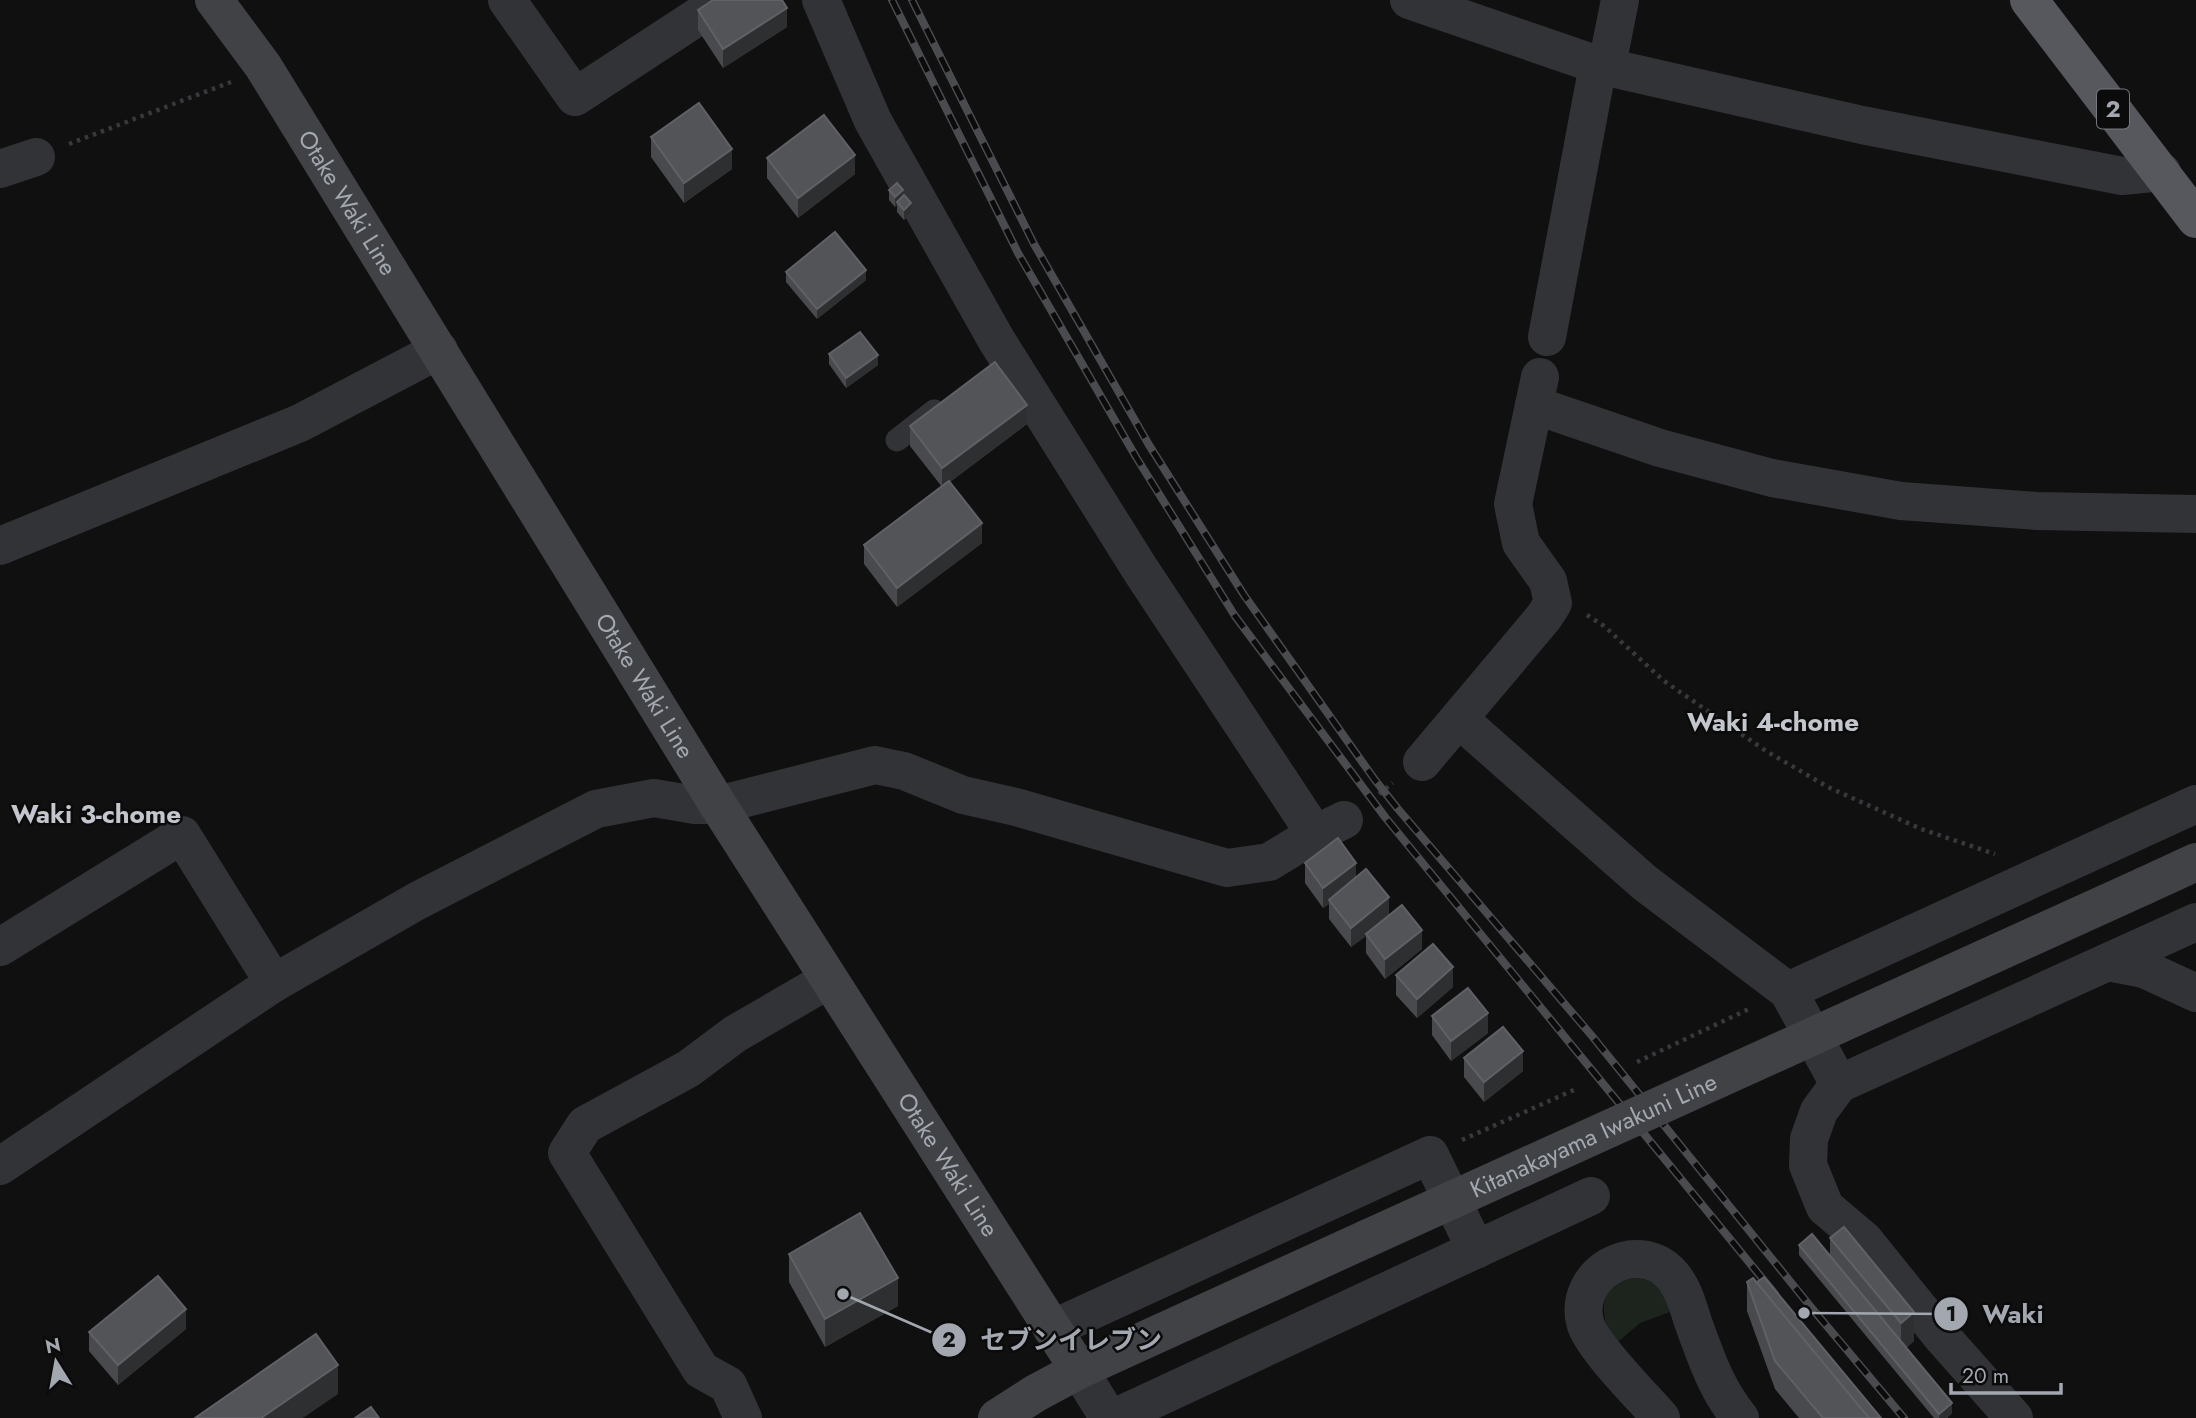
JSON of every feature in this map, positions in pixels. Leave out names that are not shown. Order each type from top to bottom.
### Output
[{"type":"highway","name":"2","points":[[2029,0],[2196,219]]},
{"type":"main road","name":"Otake Waki Line","points":[[214,0],[263,66],[718,805],[1079,1370]]},
{"type":"main road","name":"Kitanakayama Iwakuni Line","points":[[996,1418],[1079,1370],[2196,862]]},
{"type":"street","points":[[507,0],[575,97],[723,0]]},
{"type":"street","points":[[0,1166],[274,982],[417,901],[596,810],[654,798],[695,805],[718,805],[875,765],[904,771],[963,794],[1227,869],[1269,862],[1330,827],[1140,569],[995,363],[873,121],[821,0]]},
{"type":"street","points":[[1409,0],[1598,65],[1862,125],[2122,176],[2162,172]]},
{"type":"street","points":[[1547,337],[1598,65],[1609,55],[1620,0]]},
{"type":"street","points":[[0,169],[36,157]]},
{"type":"street","points":[[0,546],[300,423],[439,350]]},
{"type":"street","points":[[1422,762],[1553,603],[1548,580],[1521,543],[1513,504],[1537,391],[1660,448],[1772,478],[1901,501],[2037,511],[2196,514]]},
{"type":"street","points":[[1459,719],[1645,883],[1788,991],[1839,1084]]},
{"type":"street","points":[[1788,991],[2196,804]]},
{"type":"street","points":[[0,947],[182,835],[274,982]]},
{"type":"street","points":[[2014,1418],[1943,1338],[1864,1240],[1825,1208],[1808,1165],[1809,1139],[1819,1111],[1839,1084],[2196,922]]},
{"type":"street","points":[[2108,962],[2144,969],[2196,993]]},
{"type":"street","points":[[743,1418],[728,1385],[701,1370],[567,1153],[585,1125],[688,1069],[735,1034],[828,980]]},
{"type":"street","points":[[1052,1329],[1430,1155],[1476,1250]]},
{"type":"street","points":[[1079,1370],[1112,1418],[1591,1196]]},
{"type":"street","points":[[1661,1418],[1595,1343],[1585,1323],[1584,1301],[1592,1281],[1608,1265],[1630,1258],[1652,1262],[1671,1273],[1683,1292],[1717,1387],[1740,1418]]},
{"type":"lane","points":[[897,440],[951,397]]},
{"type":"path","points":[[36,157],[245,77],[263,66]]},
{"type":"path","points":[[1553,603],[1575,607],[1604,626],[1664,681],[1776,757],[1828,787],[1921,829],[1990,852],[2022,869],[2028,881]]},
{"type":"path","points":[[1330,827],[1422,762]]},
{"type":"path","points":[[1637,1062],[1788,991]]},
{"type":"path","points":[[1430,1155],[1576,1089]]},
{"type":"shaded area","points":[[1638,1277],[1660,1288],[1670,1312],[1640,1323],[1613,1346],[1604,1302],[1614,1286]]},
{"type":"building","points":[[713,0],[782,0],[787,8],[723,49],[698,10]]},
{"type":"building","points":[[699,103],[732,149],[684,183],[651,137]]},
{"type":"building","points":[[824,115],[855,155],[798,198],[767,158]]},
{"type":"building","points":[[897,183],[903,190],[895,197],[889,190]]},
{"type":"building","points":[[904,195],[911,203],[904,210],[897,202]]},
{"type":"building","points":[[835,232],[866,270],[817,309],[786,272]]},
{"type":"building","points":[[860,332],[878,355],[846,378],[829,354]]},
{"type":"building","points":[[995,362],[1027,405],[942,468],[910,426]]},
{"type":"building","points":[[949,481],[982,523],[897,588],[864,545]]},
{"type":"building","points":[[1338,838],[1356,863],[1323,888],[1305,863]]},
{"type":"building","points":[[1366,869],[1389,897],[1351,928],[1329,900]]},
{"type":"building","points":[[1402,905],[1422,930],[1385,959],[1366,934]]},
{"type":"building","points":[[1433,944],[1453,967],[1417,999],[1396,975]]},
{"type":"building","points":[[1468,988],[1488,1013],[1451,1041],[1432,1016]]},
{"type":"building","points":[[1503,1027],[1523,1051],[1484,1082],[1464,1058]]},
{"type":"building","points":[[860,1213],[898,1278],[825,1319],[789,1254]]},
{"type":"building","points":[[1844,1227],[1914,1312],[1901,1323],[1830,1238]]},
{"type":"building","points":[[1812,1234],[1952,1403],[1939,1414],[1799,1245]]},
{"type":"building","points":[[158,1276],[186,1309],[118,1365],[89,1332]]},
{"type":"building","points":[[1764,1277],[1881,1418],[1869,1418],[1756,1283]]},
{"type":"building","points":[[1753,1278],[1869,1418],[1823,1418],[1775,1361],[1747,1282]]},
{"type":"building","points":[[316,1334],[338,1365],[261,1418],[195,1418]]},
{"type":"building","points":[[371,1407],[379,1418],[355,1418]]},
{"type":"railway","points":[[892,0],[1018,253],[1136,457],[1235,616],[1385,817],[1775,1294]]},
{"type":"railway","points":[[912,0],[1034,244],[1149,445],[1244,595],[1398,809],[1592,1036],[1904,1418]]},
{"type":"place","name":"セブンイレブン","points":[[843,1294]]},
{"type":"place","name":"Waki","points":[[1804,1313]]},
{"type":"district","name":"Waki 4-chome","points":[[1773,722]]},
{"type":"district","name":"Waki 3-chome","points":[[96,814]]}]
